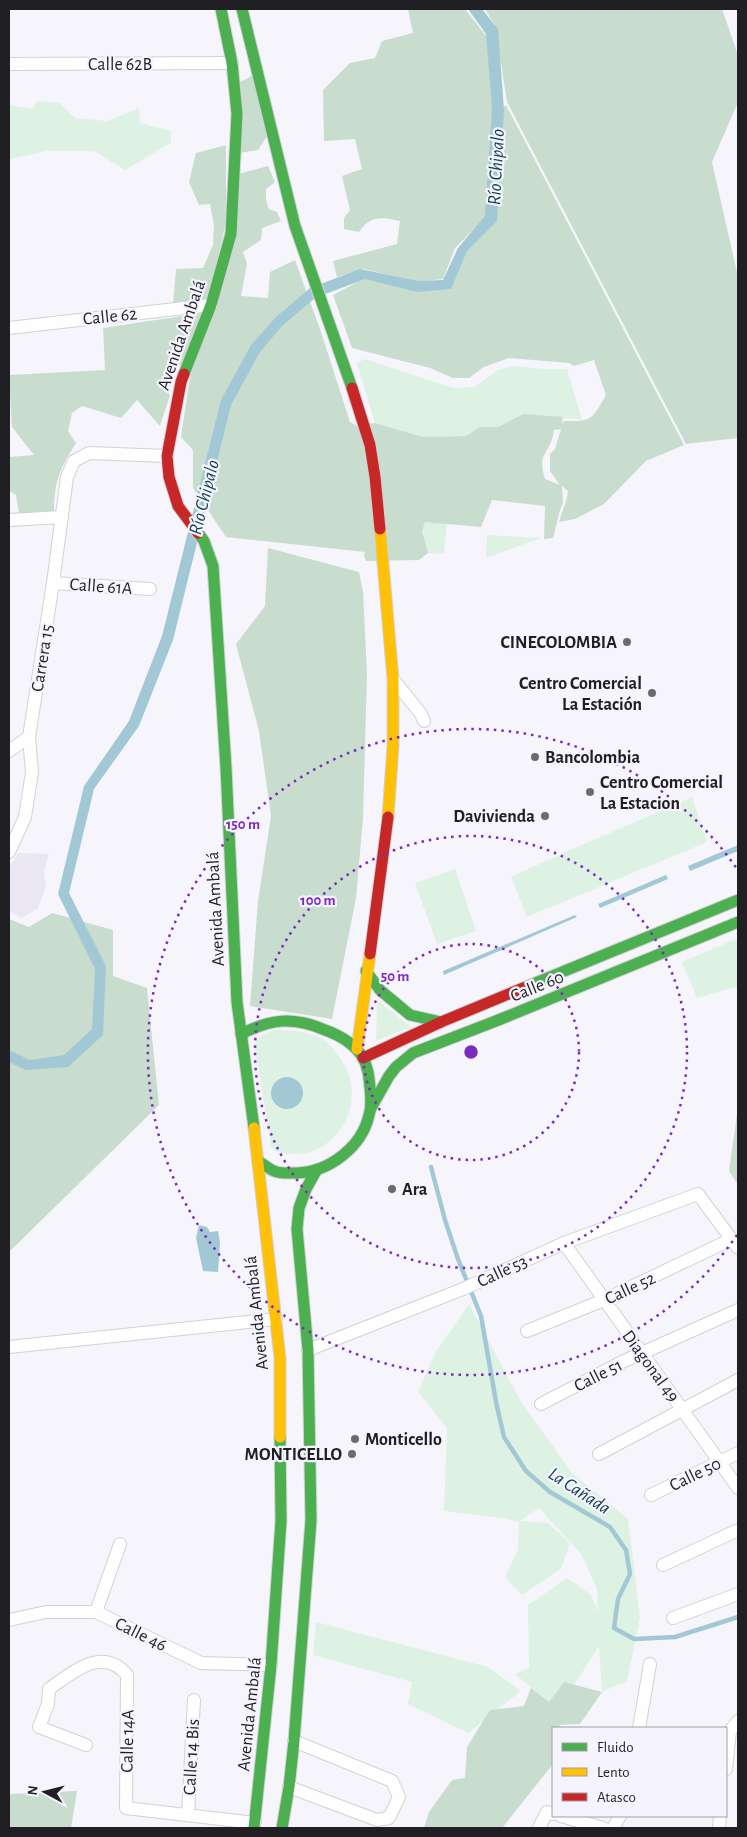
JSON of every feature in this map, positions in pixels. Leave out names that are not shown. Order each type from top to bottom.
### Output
[{"type":"main road","name":"Avenida Ambalá","points":[[222,9],[232,63],[238,114],[231,234],[211,305],[181,382],[167,456],[169,477],[178,506],[204,541],[213,566],[238,1002],[280,1358],[281,1521],[271,1665],[255,1826]]},
{"type":"main road","points":[[242,9],[295,226],[362,416],[370,445],[374,476],[393,679],[392,746],[387,825],[366,971],[360,1054]]},
{"type":"main road","name":"Calle 60","points":[[360,1054],[738,900]]},
{"type":"main road","name":"Calle 60","points":[[371,1108],[389,1076],[412,1053],[501,1019],[738,922]]},
{"type":"main road","points":[[366,971],[380,990],[410,1015],[441,1022]]},
{"type":"main road","points":[[241,1034],[272,1020],[297,1021],[327,1031],[347,1041],[360,1054],[370,1075],[371,1108],[367,1123],[347,1151],[316,1171],[304,1173],[276,1172],[258,1161]]},
{"type":"main road","points":[[282,1828],[294,1741],[311,1520],[308,1350],[297,1229],[299,1208],[306,1189],[316,1171]]},
{"type":"street","name":"Calle 62B","points":[[9,64],[232,63]]},
{"type":"street","name":"Calle 62","points":[[9,328],[211,305]]},
{"type":"street","name":"Carrera 15","points":[[9,852],[25,817],[32,772],[29,737],[67,477],[74,461],[89,453],[167,456]]},
{"type":"street","points":[[9,520],[62,517]]},
{"type":"street","name":"Calle 61A","points":[[53,583],[150,589]]},
{"type":"street","points":[[393,679],[421,714],[424,721]]},
{"type":"street","points":[[9,751],[29,737]]},
{"type":"street","name":"Calle 53","points":[[308,1350],[468,1286],[564,1243],[698,1194],[735,1244]]},
{"type":"street","name":"Diagonal 49","points":[[564,1243],[738,1488]]},
{"type":"street","name":"Calle 52","points":[[527,1331],[735,1244]]},
{"type":"street","name":"Calle 51","points":[[541,1404],[642,1353],[738,1310]]},
{"type":"street","points":[[9,1347],[276,1319]]},
{"type":"street","points":[[599,1454],[738,1380]]},
{"type":"street","name":"Calle 50","points":[[651,1495],[738,1453]]},
{"type":"street","points":[[663,1565],[738,1530]]},
{"type":"street","points":[[96,1612],[120,1544]]},
{"type":"street","points":[[673,1618],[738,1594]]},
{"type":"street","name":"Calle 46","points":[[9,1620],[46,1612],[96,1612],[201,1664],[271,1665]]},
{"type":"street","name":"Calle 14A","points":[[86,1745],[39,1727],[48,1704],[49,1689],[86,1663],[96,1661],[112,1664],[122,1669],[127,1675],[126,1808],[188,1815]]},
{"type":"street","points":[[640,1727],[650,1664]]},
{"type":"street","name":"Calle 14 Bis","points":[[188,1815],[194,1700]]},
{"type":"street","points":[[727,1764],[734,1726]]},
{"type":"street","points":[[289,1787],[377,1820],[389,1818],[399,1797],[392,1781],[294,1741]]},
{"type":"street","points":[[538,1828],[550,1813]]},
{"type":"street","points":[[188,1815],[255,1826]]},
{"type":"street","points":[[564,1817],[603,1828]]},
{"type":"street","points":[[613,1828],[619,1817]]},
{"type":"shaded area","points":[[18,853],[49,854],[44,871],[46,887],[38,908],[22,918],[9,911],[9,868]]},
{"type":"green space","points":[[408,9],[465,9],[487,37],[493,110],[487,216],[455,248],[443,279],[417,282],[364,269],[337,277],[333,261],[397,244],[400,221],[382,218],[372,220],[363,226],[359,232],[344,229],[344,218],[350,210],[342,176],[362,169],[355,139],[324,141],[323,90],[350,63],[375,58],[382,41],[413,33]]},
{"type":"green space","points":[[485,9],[722,9],[738,55],[738,102],[712,162],[738,277],[738,438],[686,444],[507,102],[495,25]]},
{"type":"green space","points":[[253,75],[267,136],[258,150],[239,153],[237,84]]},
{"type":"green space","points":[[38,101],[59,103],[75,118],[107,121],[139,108],[140,123],[171,131],[171,143],[125,170],[94,151],[47,151],[10,159],[9,105],[32,109]]},
{"type":"green space","points":[[506,105],[684,445],[646,461],[604,504],[575,519],[559,522],[568,491],[562,486],[563,503],[553,538],[544,539],[545,506],[492,500],[481,527],[425,522],[422,531],[428,553],[419,560],[366,561],[365,552],[226,537],[193,488],[193,450],[181,437],[189,383],[238,174],[268,166],[275,182],[266,189],[266,200],[269,209],[277,212],[281,221],[262,228],[261,240],[243,252],[247,264],[241,296],[268,298],[270,272],[295,260],[350,422],[363,430],[366,424],[375,423],[423,437],[466,436],[480,427],[498,427],[523,414],[563,417],[562,424],[564,421],[586,420],[598,409],[606,395],[594,360],[574,366],[569,363],[509,358],[484,367],[469,378],[453,378],[430,368],[352,348],[333,295],[365,278],[449,286],[463,251],[494,219],[502,107]],"holes":[[[561,429],[555,449],[550,454],[550,471],[560,485],[545,479],[542,463],[554,430]]]},
{"type":"green space","points":[[226,145],[226,221],[209,299],[173,304],[176,269],[203,268],[213,245],[214,225],[210,204],[199,205],[189,182],[196,153]]},
{"type":"green space","points":[[202,313],[182,366],[169,363],[162,388],[170,395],[160,426],[137,400],[121,418],[82,406],[72,413],[68,431],[76,443],[59,476],[55,492],[54,512],[19,513],[16,495],[9,491],[9,457],[34,455],[12,427],[9,375],[105,370],[103,328]]},
{"type":"green space","points":[[365,359],[453,388],[474,387],[498,370],[514,366],[567,369],[582,420],[523,414],[498,427],[480,427],[466,436],[423,437],[375,423],[357,363]]},
{"type":"green space","points":[[424,521],[447,522],[444,554],[428,553],[422,531]]},
{"type":"green space","points":[[487,535],[541,538],[486,558]]},
{"type":"green space","points":[[268,548],[359,572],[363,591],[367,674],[363,818],[356,898],[332,1019],[250,1006],[258,901],[271,816],[259,731],[236,644],[265,606]]},
{"type":"green space","points":[[692,797],[707,842],[527,917],[511,877]]},
{"type":"green space","points":[[455,869],[476,931],[437,944],[415,883]]},
{"type":"green space","points":[[52,913],[113,930],[113,976],[147,988],[159,1105],[9,1252],[9,919],[29,927]]},
{"type":"green space","points":[[738,938],[738,986],[697,998],[682,962]]},
{"type":"green space","points":[[377,1000],[411,1027],[376,1041]]},
{"type":"green space","points":[[273,1030],[302,1032],[323,1039],[339,1056],[350,1078],[352,1096],[350,1109],[345,1121],[339,1132],[320,1148],[295,1154],[276,1151],[271,1146],[255,1048],[261,1036]]},
{"type":"green space","points":[[738,1107],[738,1185],[729,1171]]},
{"type":"green space","points":[[469,1304],[520,1400],[571,1472],[628,1519],[640,1618],[627,1681],[602,1692],[599,1646],[558,1710],[515,1674],[529,1668],[528,1605],[567,1578],[591,1595],[598,1612],[597,1588],[581,1554],[539,1508],[520,1521],[548,1523],[570,1543],[561,1569],[522,1595],[505,1577],[518,1549],[519,1522],[444,1511],[447,1428],[418,1392],[435,1353]]},
{"type":"green space","points":[[316,1622],[488,1667],[521,1691],[468,1733],[408,1704],[412,1682],[313,1655]]},
{"type":"green space","points":[[564,1682],[602,1692],[580,1724],[552,1727],[552,1765],[502,1828],[424,1828],[429,1812],[452,1780],[465,1778],[467,1747],[490,1710],[524,1706],[531,1688],[549,1702]]},
{"type":"green space","points":[[77,1791],[71,1828],[9,1828],[9,1794]]},
{"type":"water","name":"Río Chipalo","points":[[468,9],[482,9],[498,29],[504,110],[497,221],[467,251],[451,289],[417,292],[365,279],[315,298],[282,326],[260,352],[231,405],[173,640],[139,726],[94,789],[69,893],[106,966],[103,1035],[68,1067],[26,1070],[9,1062],[9,1050],[30,1060],[64,1055],[92,1029],[95,969],[58,894],[84,786],[129,721],[162,636],[221,400],[251,345],[276,317],[310,288],[360,269],[418,281],[443,280],[458,248],[485,216],[492,108],[486,34]]},
{"type":"water","points":[[738,845],[738,851],[690,871],[688,866]]},
{"type":"water","points":[[666,875],[668,879],[600,908],[598,904]]},
{"type":"water","points":[[575,915],[577,917],[444,975],[443,971]]},
{"type":"water","points":[[287,1077],[299,1081],[303,1093],[299,1105],[287,1109],[275,1105],[271,1093],[275,1081]]},
{"type":"water","points":[[199,1225],[207,1227],[210,1232],[218,1231],[220,1243],[218,1272],[203,1271],[196,1238]]},
{"type":"waterway","name":"La Cañada","points":[[431,1167],[458,1259],[481,1316],[504,1437],[526,1471],[550,1492],[610,1527],[626,1550],[630,1574],[618,1599],[614,1628],[634,1639],[675,1637],[738,1617]]},
{"type":"traffic: fast","points":[[184,374],[211,305],[231,234],[237,114],[232,63],[221,9]]},
{"type":"traffic: fast","points":[[242,9],[295,226],[352,388]]},
{"type":"traffic: fast","points":[[198,533],[204,541],[213,566],[226,768],[237,1002],[254,1128]]},
{"type":"traffic: fast","points":[[523,988],[738,900]]},
{"type":"traffic: fast","points":[[371,1108],[389,1076],[396,1067],[413,1053],[738,922]]},
{"type":"traffic: fast","points":[[366,971],[380,990],[410,1015],[441,1022]]},
{"type":"traffic: fast","points":[[241,1034],[262,1025],[282,1021],[303,1023],[330,1032],[350,1043],[362,1056],[369,1080],[371,1105],[365,1127],[352,1147],[342,1156],[321,1168],[297,1173],[277,1172],[258,1161]]},
{"type":"traffic: fast","points":[[282,1828],[294,1741],[311,1520],[308,1350],[297,1229],[299,1208],[306,1189],[316,1171]]},
{"type":"traffic: fast","points":[[254,1828],[271,1665],[281,1521],[280,1437]]},
{"type":"traffic: slow","points":[[380,529],[393,679],[393,746],[388,817]]},
{"type":"traffic: slow","points":[[357,1049],[370,954]]},
{"type":"traffic: slow","points":[[254,1128],[280,1358],[280,1437]]},
{"type":"traffic: jam","points":[[184,374],[167,456],[169,477],[178,506],[198,533]]},
{"type":"traffic: jam","points":[[352,388],[370,445],[380,529]]},
{"type":"traffic: jam","points":[[370,954],[388,817]]},
{"type":"traffic: jam","points":[[363,1058],[441,1022],[523,988]]},
{"type":"place","name":"CINECOLOMBIA","points":[[627,642]]},
{"type":"place","name":"Centro Comercial La Estación","points":[[652,693]]},
{"type":"place","name":"Bancolombia","points":[[535,757]]},
{"type":"place","name":"Centro Comercial La Estacion","points":[[590,792]]},
{"type":"place","name":"Davivienda","points":[[545,816]]},
{"type":"place","name":"Ara","points":[[392,1189]]},
{"type":"place","name":"Monticello","points":[[355,1439]]},
{"type":"place","name":"MONTICELLO","points":[[352,1454]]}]
